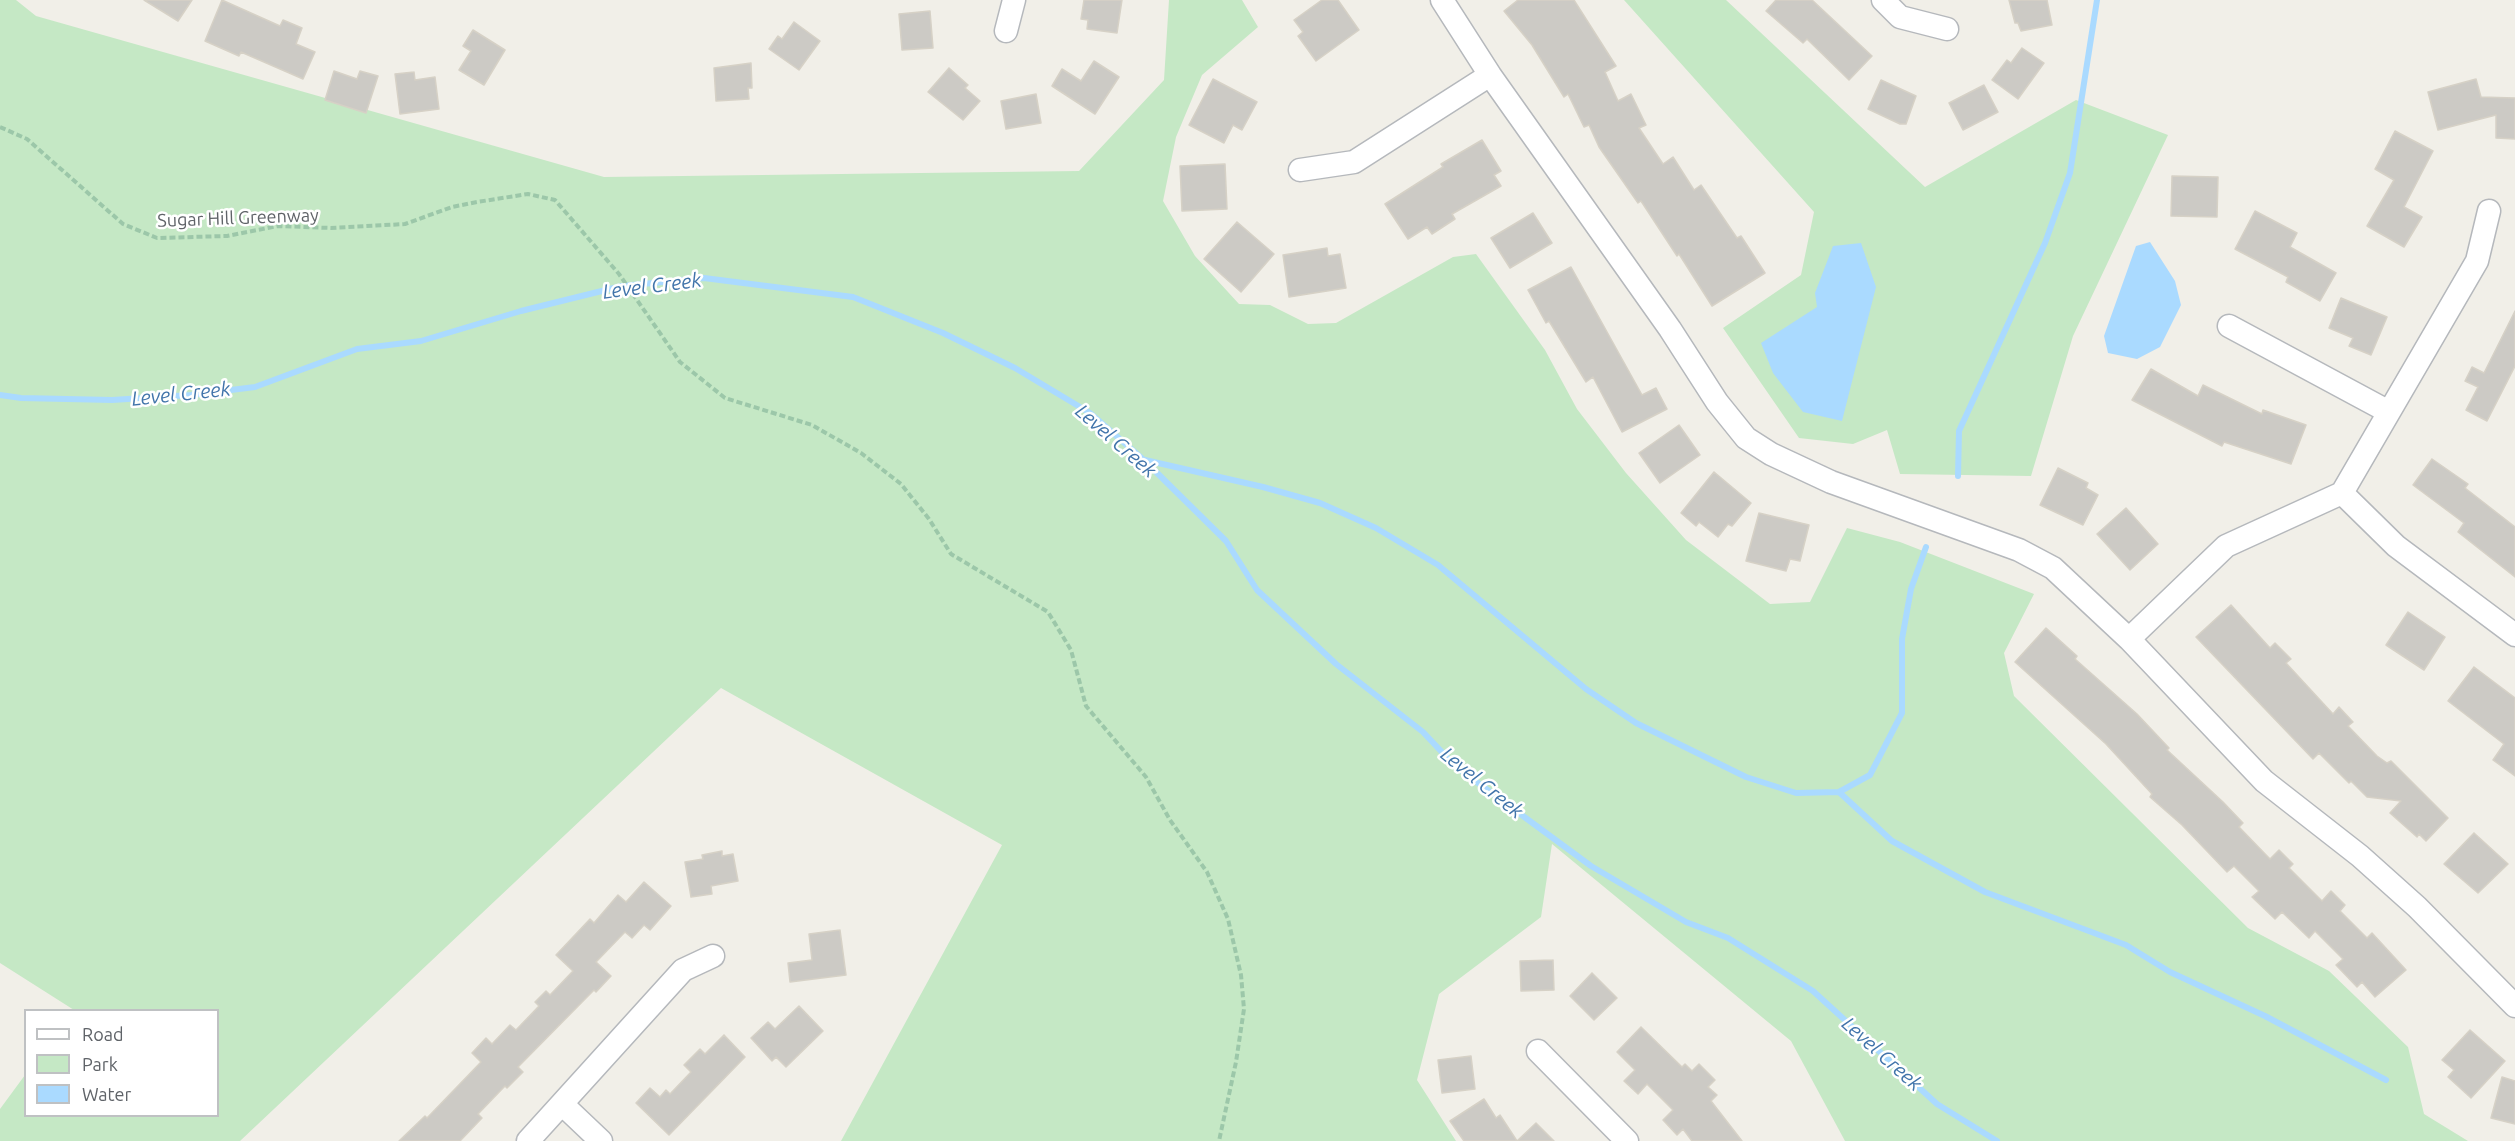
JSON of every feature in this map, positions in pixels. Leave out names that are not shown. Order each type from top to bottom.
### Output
[{"type":"street","points":[[1006,32],[1014,0]]},
{"type":"street","points":[[1442,0],[1490,75],[1651,302],[1717,402],[1746,438],[1771,454],[1832,482],[2019,550],[2052,568],[2129,639],[2264,781],[2360,856],[2417,907],[2515,1006]]},
{"type":"street","points":[[1882,0],[1900,17],[1947,29]]},
{"type":"street","points":[[1300,170],[1354,162],[1490,75]]},
{"type":"street","points":[[2129,639],[2226,546],[2342,493],[2477,261],[2489,211]]},
{"type":"street","points":[[2229,326],[2389,412]]},
{"type":"street","points":[[2342,493],[2396,546],[2515,635]]},
{"type":"street","points":[[528,1141],[683,970],[713,956]]},
{"type":"street","points":[[1538,1051],[1627,1141]]},
{"type":"street","points":[[562,1104],[601,1141]]},
{"type":"path","name":"Sugar Hill Greenway","points":[[0,127],[27,139],[123,224],[158,238],[227,236],[278,226],[331,228],[405,224],[452,207],[528,194],[555,200],[619,274],[632,296],[662,332],[680,362],[725,398],[812,425],[861,453],[901,484],[929,519],[951,554],[1048,612],[1071,650],[1086,706],[1146,777],[1170,820],[1207,872],[1228,919],[1241,975],[1244,1009],[1236,1062],[1219,1141]]},
{"type":"green space","points":[[0,0],[16,0],[36,16],[604,177],[1079,171],[1164,80],[1169,0],[1242,0],[1258,27],[1202,75],[1176,137],[1163,201],[1195,256],[1239,304],[1270,305],[1308,324],[1336,323],[1453,257],[1476,254],[1545,350],[1577,409],[1626,473],[1686,540],[1770,604],[1810,602],[1847,528],[1900,542],[2034,594],[2004,653],[2014,696],[2248,928],[2329,971],[2408,1047],[2424,1114],[2468,1141],[1845,1141],[1791,1041],[1552,844],[1541,917],[1439,994],[1417,1080],[1456,1141],[841,1141],[1002,845],[721,688],[240,1141],[0,1141],[0,1109],[24,1076],[24,1117],[219,1117],[219,1009],[72,1009],[0,963]]},
{"type":"green space","points":[[1624,0],[1726,0],[1925,187],[2076,100],[2168,135],[2073,336],[2031,476],[1900,474],[1887,430],[1853,444],[1799,438],[1723,328],[1801,275],[1814,212]]},
{"type":"water","points":[[2150,242],[2175,281],[2181,305],[2160,347],[2137,359],[2108,353],[2104,336],[2136,246]]},
{"type":"water","points":[[1861,243],[1876,287],[1842,421],[1803,412],[1773,373],[1761,343],[1817,307],[1815,293],[1833,246]]},
{"type":"building","points":[[144,0],[192,0],[178,21]]},
{"type":"building","points":[[222,0],[280,26],[283,20],[302,28],[296,44],[315,52],[303,79],[241,52],[239,56],[205,41]]},
{"type":"building","points":[[1084,0],[1122,0],[1117,33],[1087,29],[1088,20],[1081,19]]},
{"type":"building","points":[[1322,0],[1338,0],[1359,30],[1316,61],[1298,36],[1303,32],[1294,20]]},
{"type":"building","points":[[1518,0],[1574,0],[1616,66],[1605,72],[1618,101],[1631,94],[1646,125],[1639,128],[1663,164],[1673,157],[1694,190],[1701,185],[1737,238],[1741,236],[1765,273],[1712,306],[1679,254],[1677,256],[1641,201],[1638,203],[1599,147],[1589,125],[1584,127],[1568,94],[1564,97],[1532,45],[1504,11]]},
{"type":"building","points":[[1776,0],[1812,0],[1872,56],[1849,80],[1807,39],[1803,43],[1766,11]]},
{"type":"building","points":[[2009,0],[2047,0],[2052,25],[2021,31],[2018,23],[2015,23]]},
{"type":"building","points":[[930,11],[933,48],[902,50],[899,14]]},
{"type":"building","points":[[794,22],[820,41],[799,70],[769,49],[778,36],[782,39]]},
{"type":"building","points":[[473,30],[505,50],[484,85],[459,70],[471,51],[463,46]]},
{"type":"building","points":[[2022,48],[2044,63],[2018,99],[1992,80],[2007,60],[2011,63]]},
{"type":"building","points":[[1094,61],[1119,77],[1095,114],[1052,86],[1062,69],[1081,81]]},
{"type":"building","points":[[751,63],[752,88],[748,88],[749,99],[716,101],[714,68]]},
{"type":"building","points":[[949,68],[968,85],[965,88],[980,101],[963,120],[928,92]]},
{"type":"building","points":[[334,71],[357,79],[360,71],[378,76],[366,113],[325,100]]},
{"type":"building","points":[[414,72],[415,80],[435,77],[439,109],[400,114],[395,74]]},
{"type":"building","points":[[1213,79],[1257,102],[1242,130],[1233,125],[1224,143],[1189,125]]},
{"type":"building","points":[[2476,79],[2481,97],[2515,98],[2515,139],[2496,138],[2496,115],[2438,130],[2428,92]]},
{"type":"building","points":[[1881,80],[1916,96],[1906,124],[1900,124],[1868,109]]},
{"type":"building","points":[[1984,85],[1998,112],[1963,130],[1949,103]]},
{"type":"building","points":[[1036,94],[1041,123],[1006,129],[1001,101]]},
{"type":"building","points":[[2395,131],[2433,151],[2404,207],[2422,217],[2404,247],[2367,226],[2394,180],[2375,169]]},
{"type":"building","points":[[1482,140],[1501,171],[1494,175],[1501,186],[1452,214],[1455,219],[1432,234],[1427,227],[1408,239],[1385,204],[1443,167],[1441,164]]},
{"type":"building","points":[[1225,164],[1227,209],[1182,211],[1180,166]]},
{"type":"building","points":[[2172,176],[2218,177],[2217,217],[2171,216]]},
{"type":"building","points":[[2255,211],[2297,233],[2290,247],[2336,273],[2320,301],[2286,282],[2288,277],[2235,249]]},
{"type":"building","points":[[1533,213],[1552,243],[1510,268],[1491,238]]},
{"type":"building","points":[[1237,222],[1274,254],[1241,292],[1204,259]]},
{"type":"building","points":[[1327,248],[1328,256],[1340,254],[1346,288],[1289,297],[1283,255]]},
{"type":"building","points":[[1571,267],[1642,395],[1656,388],[1667,409],[1622,432],[1593,377],[1586,382],[1549,321],[1546,323],[1528,290]]},
{"type":"building","points":[[2341,298],[2387,317],[2371,355],[2349,346],[2353,338],[2329,328]]},
{"type":"building","points":[[2515,311],[2515,366],[2487,421],[2466,410],[2478,387],[2465,381],[2472,367],[2484,373]]},
{"type":"building","points":[[2151,369],[2198,396],[2203,385],[2262,414],[2263,410],[2306,425],[2291,464],[2224,442],[2222,446],[2132,400]]},
{"type":"building","points":[[1679,425],[1700,455],[1660,483],[1639,453]]},
{"type":"building","points":[[2432,459],[2468,484],[2465,488],[2515,527],[2515,577],[2458,532],[2464,523],[2413,485]]},
{"type":"building","points":[[2058,468],[2088,483],[2086,488],[2098,495],[2083,525],[2040,505]]},
{"type":"building","points":[[1714,472],[1751,503],[1732,526],[1728,524],[1718,537],[1699,522],[1696,526],[1681,513]]},
{"type":"building","points":[[2126,508],[2158,544],[2130,570],[2097,534]]},
{"type":"building","points":[[1759,513],[1809,525],[1800,561],[1790,559],[1786,571],[1746,561]]},
{"type":"building","points":[[2231,605],[2270,648],[2275,643],[2291,659],[2286,663],[2333,714],[2339,707],[2353,722],[2348,726],[2377,756],[2387,763],[2391,761],[2448,818],[2426,841],[2419,834],[2417,837],[2390,813],[2401,801],[2367,797],[2351,781],[2349,783],[2319,753],[2313,759],[2196,637]]},
{"type":"building","points":[[2408,612],[2445,637],[2424,670],[2386,645]]},
{"type":"building","points":[[2046,628],[2077,656],[2075,659],[2137,714],[2169,748],[2167,750],[2223,802],[2243,823],[2239,827],[2270,859],[2279,850],[2293,864],[2289,868],[2322,901],[2331,891],[2345,905],[2340,911],[2367,938],[2372,933],[2406,970],[2375,997],[2362,982],[2357,987],[2336,965],[2343,959],[2315,931],[2309,938],[2282,912],[2275,919],[2252,897],[2259,891],[2234,866],[2227,872],[2182,825],[2150,797],[2152,794],[2106,744],[2015,662]]},
{"type":"building","points":[[2474,667],[2515,698],[2515,776],[2493,760],[2504,744],[2448,701]]},
{"type":"building","points":[[2474,833],[2508,864],[2478,893],[2444,864]]},
{"type":"building","points":[[722,851],[722,856],[733,854],[738,881],[711,886],[712,894],[691,897],[685,862],[703,859],[702,855]]},
{"type":"building","points":[[644,882],[671,906],[650,930],[644,925],[632,938],[625,932],[596,962],[611,976],[596,992],[594,990],[518,1067],[523,1072],[507,1088],[505,1086],[478,1114],[482,1118],[460,1141],[399,1141],[425,1116],[427,1118],[481,1062],[472,1053],[486,1038],[492,1044],[510,1025],[516,1030],[539,1006],[535,1002],[546,991],[550,995],[573,971],[556,955],[590,919],[594,923],[618,895],[626,902]]},
{"type":"building","points":[[840,930],[846,975],[790,982],[788,963],[812,960],[809,934]]},
{"type":"building","points":[[1553,960],[1554,990],[1521,991],[1520,961]]},
{"type":"building","points":[[1592,973],[1617,998],[1594,1020],[1570,996]]},
{"type":"building","points":[[799,1006],[823,1031],[786,1067],[776,1057],[772,1061],[751,1038],[768,1022],[775,1029]]},
{"type":"building","points":[[1641,1027],[1682,1067],[1685,1064],[1692,1071],[1699,1064],[1715,1080],[1708,1087],[1717,1095],[1711,1101],[1742,1141],[1692,1141],[1683,1129],[1677,1135],[1663,1120],[1673,1110],[1647,1084],[1638,1094],[1624,1081],[1635,1070],[1617,1052]]},
{"type":"building","points":[[2470,1030],[2505,1061],[2471,1098],[2448,1077],[2454,1070],[2442,1060]]},
{"type":"building","points":[[724,1035],[745,1057],[669,1135],[636,1103],[650,1088],[660,1097],[666,1090],[670,1094],[691,1072],[684,1065],[700,1049],[705,1054]]},
{"type":"building","points":[[1471,1056],[1475,1089],[1442,1093],[1438,1060]]},
{"type":"building","points":[[2502,1077],[2515,1081],[2515,1124],[2491,1118]]},
{"type":"building","points":[[1484,1099],[1496,1118],[1500,1115],[1517,1141],[1464,1141],[1450,1121]]},
{"type":"building","points":[[1536,1123],[1554,1141],[1517,1141]]},
{"type":"waterway","points":[[1958,476],[1959,431],[2045,243],[2070,173],[2097,0]]},
{"type":"waterway","name":"Level Creek","points":[[0,395],[21,398],[112,400],[191,395],[255,387],[357,349],[421,341],[521,311],[622,286],[704,278],[853,297],[943,333],[1015,368],[1090,413],[1144,460],[1226,541],[1257,590],[1336,664],[1423,732],[1455,766],[1591,866],[1686,922],[1728,938],[1813,991],[1937,1104],[1997,1141]]},
{"type":"waterway","points":[[1145,460],[1263,487],[1320,503],[1376,528],[1438,565],[1586,689],[1636,723],[1746,777],[1796,793],[1839,792],[1870,775],[1902,713],[1902,639],[1911,589],[1926,547]]},
{"type":"waterway","points":[[1839,792],[1892,841],[1985,892],[2126,945],[2170,972],[2265,1016],[2386,1080]]}]
